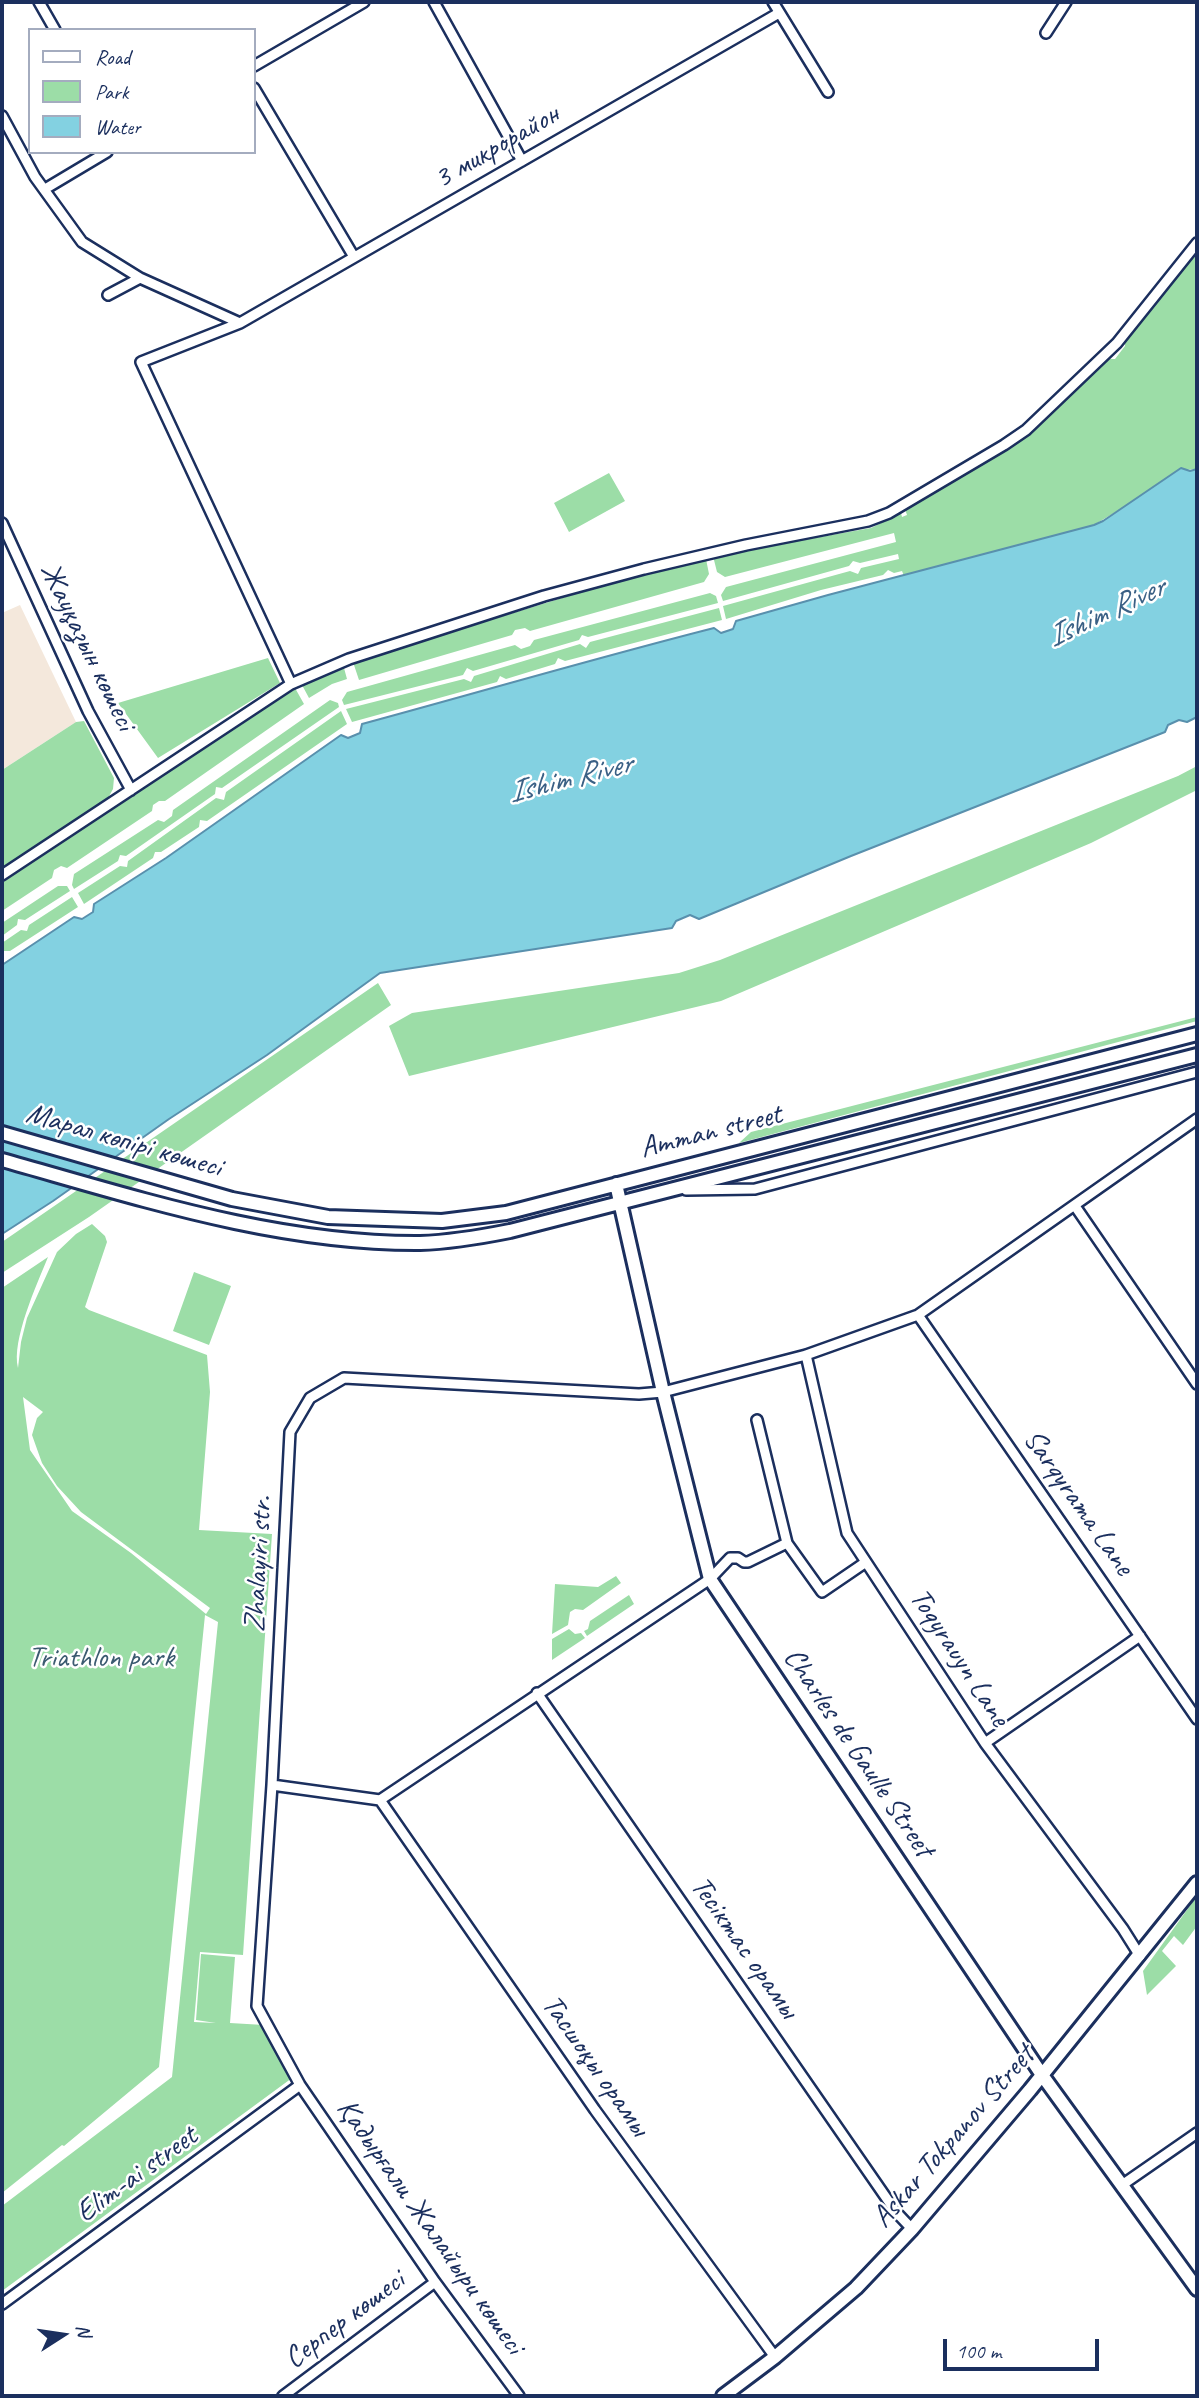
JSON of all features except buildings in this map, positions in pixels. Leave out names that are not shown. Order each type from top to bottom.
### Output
[{"type":"main road","name":"Amman street","points":[[232,1199],[328,1217],[442,1221],[506,1213],[1197,1034]]},
{"type":"main road","name":"Amman street","points":[[204,1216],[330,1238],[421,1243],[471,1238],[620,1203],[1197,1055]]},
{"type":"main road","name":"Марал көпірі көшесі","points":[[2,1133],[232,1199]]},
{"type":"main road","name":"Марал көпірі көшесі","points":[[2,1160],[204,1216]]},
{"type":"main road","name":"Charles de Gaulle Street","points":[[616,1184],[663,1392],[710,1579],[1042,2075],[1197,2288]]},
{"type":"main road","name":"Askar Tokpanov Street","points":[[723,2396],[775,2357],[856,2288],[912,2229],[1042,2075],[1197,1883]]},
{"type":"street","points":[[39,2],[54,28]]},
{"type":"street","points":[[342,2],[347,12]]},
{"type":"street","points":[[256,65],[364,2]]},
{"type":"street","points":[[434,2],[522,161]]},
{"type":"street","points":[[772,2],[828,92]]},
{"type":"street","points":[[1046,33],[1066,2]]},
{"type":"street","name":"3 микрорайон","points":[[291,684],[141,362],[240,323],[779,13]]},
{"type":"street","points":[[256,91],[354,257]]},
{"type":"street","points":[[2,116],[35,177],[82,242],[140,278],[240,323]]},
{"type":"street","points":[[45,189],[104,154]]},
{"type":"street","points":[[2,875],[291,684],[375,649],[544,596],[709,553],[868,521],[889,513],[1026,430],[1117,343],[1197,243]]},
{"type":"street","points":[[108,295],[140,278]]},
{"type":"street","name":"Жауқазын көшесі","points":[[2,523],[88,711],[131,790]]},
{"type":"street","name":"Amman street","points":[[666,1190],[755,1189],[1197,1072]]},
{"type":"street","name":"Zhalayiri str.","points":[[300,2085],[257,2006],[272,1785],[290,1432],[310,1398],[344,1378],[639,1394],[663,1392],[806,1355],[918,1315],[1197,1119]]},
{"type":"street","points":[[1075,1206],[1197,1384]]},
{"type":"street","name":"Sarqyrama Lane","points":[[918,1315],[1197,1719]]},
{"type":"street","name":"Toqyrauyn Lane","points":[[806,1355],[847,1533],[985,1743],[1123,1929],[1140,1956]]},
{"type":"street","points":[[757,1420],[787,1543],[822,1592],[866,1562]]},
{"type":"street","points":[[272,1785],[380,1800],[710,1579],[730,1558],[748,1562],[787,1543]]},
{"type":"street","points":[[985,1743],[1139,1636]]},
{"type":"street","name":"Тесіктас орамы","points":[[537,1693],[897,2212],[912,2229]]},
{"type":"street","name":"Тасшоқы орамы","points":[[380,1800],[596,2110],[775,2357]]},
{"type":"street","name":"Қадырғали Жалайыри көшесі","points":[[300,2085],[435,2282],[519,2396]]},
{"type":"street","name":"Elim-ai street","points":[[2,2304],[300,2085]]},
{"type":"street","points":[[1122,2185],[1197,2133]]},
{"type":"street","name":"Серпер көшесі","points":[[283,2396],[435,2282]]},
{"type":"shaded area","points":[[20,605],[76,722],[2,770],[2,613]]},
{"type":"green space","points":[[1197,249],[1197,469],[1185,470],[1094,525],[904,576],[902,571],[894,573],[888,570],[883,575],[821,590],[726,619],[723,606],[850,571],[858,574],[861,568],[899,559],[898,554],[860,563],[853,561],[849,566],[723,601],[721,595],[726,587],[896,542],[894,533],[725,577],[717,572],[713,556],[871,528],[901,513],[902,517],[907,515],[905,509],[1017,442],[1060,405],[1100,363],[1105,359],[1115,359],[1125,346],[1125,337]]},
{"type":"green space","points":[[609,473],[625,501],[569,532],[554,503]]},
{"type":"green space","points":[[706,559],[709,574],[704,582],[530,631],[525,628],[515,630],[512,635],[359,680],[353,662],[634,576]]},
{"type":"green space","points":[[710,593],[716,596],[718,603],[588,637],[582,635],[579,640],[473,671],[467,668],[463,675],[344,705],[342,700],[347,692],[515,645],[521,649],[530,646],[534,640]]},
{"type":"green space","points":[[719,608],[722,620],[565,661],[558,658],[555,664],[506,679],[500,676],[497,682],[352,722],[346,709],[464,679],[471,682],[474,676],[580,644],[586,648],[590,642]]},
{"type":"green space","points":[[268,658],[280,683],[158,758],[118,703]]},
{"type":"green space","points":[[344,668],[347,679],[332,684],[309,698],[302,685]]},
{"type":"green space","points":[[295,688],[304,704],[165,801],[153,805],[152,811],[67,868],[61,866],[54,870],[52,878],[2,911],[2,881]]},
{"type":"green space","points":[[330,700],[338,703],[339,707],[222,788],[216,787],[215,794],[126,856],[120,855],[118,861],[74,889],[74,874],[158,820],[164,822],[172,816],[173,810]]},
{"type":"green space","points":[[341,711],[347,724],[207,821],[200,820],[199,827],[161,852],[155,852],[153,858],[84,904],[78,893],[120,866],[127,867],[128,861],[216,798],[224,800],[226,792]]},
{"type":"green space","points":[[84,721],[114,778],[113,789],[108,798],[2,869],[2,770],[76,722]]},
{"type":"green space","points":[[1197,766],[1197,790],[1091,843],[721,1001],[409,1076],[389,1026],[412,1013],[679,973],[720,960],[1178,776]]},
{"type":"green space","points":[[58,886],[67,886],[70,891],[25,920],[18,919],[17,925],[2,936],[2,923]]},
{"type":"green space","points":[[72,897],[78,907],[10,951],[2,951],[2,943],[21,930],[27,931],[29,925]]},
{"type":"green space","points":[[378,983],[391,1005],[89,1217],[2,1273],[2,1242]]},
{"type":"green space","points":[[1197,1017],[1197,1021],[739,1143],[751,1132]]},
{"type":"green space","name":"Triathlon park","points":[[92,1224],[105,1236],[107,1242],[85,1307],[207,1355],[210,1392],[199,1530],[272,1534],[243,1955],[200,1952],[194,2022],[216,2023],[196,2020],[201,1954],[235,1957],[230,2023],[264,2025],[292,2078],[2,2291],[2,2206],[172,2077],[218,1622],[205,1615],[159,2067],[64,2146],[2,2193],[2,1288],[48,1257],[22,1328],[18,1343],[18,1368],[27,1318],[57,1252],[76,1234]],"holes":[[[23,1397],[43,1412],[37,1418],[32,1435],[42,1463],[57,1486],[81,1512],[210,1608],[206,1614],[131,1553],[72,1511],[30,1450]]]},
{"type":"green space","points":[[194,1272],[231,1286],[209,1345],[173,1331]]},
{"type":"green space","points":[[616,1576],[621,1583],[583,1610],[575,1609],[570,1612],[568,1625],[552,1634],[555,1584],[598,1587]]},
{"type":"green space","points":[[629,1595],[634,1604],[587,1636],[584,1631],[588,1629],[590,1621]]},
{"type":"green space","points":[[569,1629],[575,1634],[581,1633],[585,1638],[552,1660],[552,1639]]},
{"type":"green space","points":[[1197,1896],[1197,1926],[1183,1945],[1174,1936],[1162,1951],[1176,1966],[1147,1995],[1143,1971]]},
{"type":"water","name":"Ishim River","points":[[1181,468],[1190,471],[1197,469],[1197,717],[1187,722],[1179,720],[1168,725],[1165,732],[699,919],[690,915],[676,921],[672,928],[380,973],[267,1055],[2,1234],[2,965],[74,917],[82,919],[93,912],[94,904],[166,858],[341,735],[348,738],[360,733],[362,724],[714,628],[721,633],[733,629],[736,621],[1094,525]]}]
